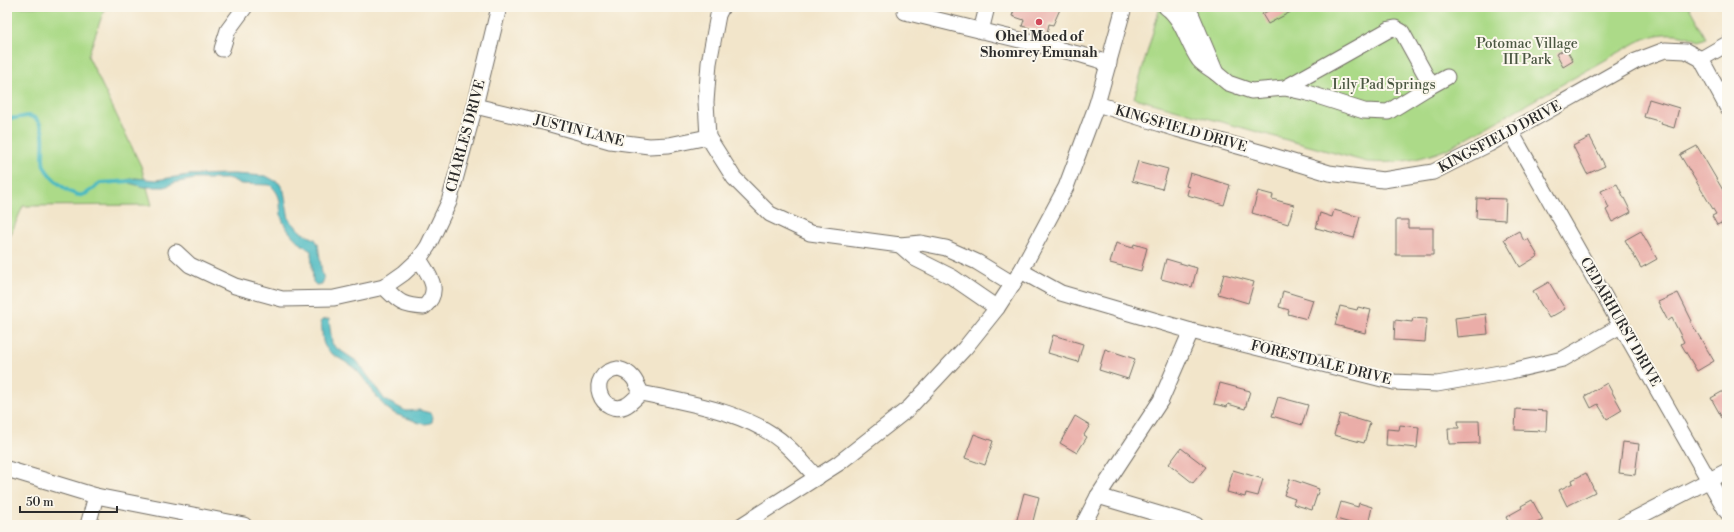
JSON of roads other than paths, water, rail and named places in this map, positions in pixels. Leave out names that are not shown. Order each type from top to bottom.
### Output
[{"type":"street","points":[[222,49],[228,30],[244,7]]},
{"type":"street","name":"CHARLES DRIVE","points":[[176,252],[190,265],[235,286],[282,299],[334,298],[384,287],[419,259],[428,246],[449,202],[475,106],[499,7]]},
{"type":"street","points":[[722,7],[718,15],[709,63],[706,102],[708,137],[734,178],[770,214],[810,233],[900,245],[921,243],[946,248],[977,262],[1014,284]]},
{"type":"street","points":[[906,7],[905,12],[1109,63]]},
{"type":"street","points":[[980,30],[987,7]]},
{"type":"street","points":[[742,525],[839,463],[909,408],[965,348],[997,308],[1014,284],[1066,187],[1097,104],[1124,7]]},
{"type":"street","points":[[1166,7],[1171,10],[1193,35]]},
{"type":"street","points":[[1187,7],[1199,61],[1228,83],[1251,90],[1285,88],[1364,111],[1388,112],[1447,77]]},
{"type":"street","points":[[1285,88],[1390,29],[1395,28],[1402,32],[1429,80],[1430,83],[1427,88]]},
{"type":"street","points":[[1727,44],[1701,59],[1727,107]]},
{"type":"street","name":"KINGSFIELD DRIVE","points":[[1097,104],[1329,173],[1383,180],[1433,172],[1512,132],[1636,61],[1665,50],[1686,51],[1701,59]]},
{"type":"street","name":"JUSTIN LANE","points":[[475,106],[610,141],[650,146],[669,145],[708,137]]},
{"type":"street","name":"CEDARHURST DRIVE","points":[[1512,132],[1727,512]]},
{"type":"street","points":[[900,245],[916,260],[952,277],[997,308]]},
{"type":"street","points":[[384,287],[400,302],[408,306],[424,307],[432,300],[434,287],[419,259]]},
{"type":"street","name":"FORESTDALE DRIVE","points":[[1021,271],[1061,292],[1191,330],[1394,382],[1437,384],[1511,371],[1563,359],[1622,325]]},
{"type":"street","points":[[1083,525],[1098,496],[1161,400],[1191,330]]},
{"type":"street","points":[[641,393],[718,410],[757,426],[786,445],[816,478]]},
{"type":"street","points":[[7,469],[96,496],[244,525]]},
{"type":"street","points":[[1623,525],[1727,471]]},
{"type":"street","points":[[88,525],[96,496]]},
{"type":"street","points":[[1098,496],[1196,525]]},
{"type":"water","points":[[233,174],[266,176],[279,183],[284,191],[289,219],[302,233],[315,239],[318,244],[324,279],[322,284],[316,285],[313,282],[311,251],[298,242],[287,229],[282,219],[279,197],[270,185],[241,184],[231,179],[195,179],[174,183],[165,187],[144,187],[129,183],[126,180],[135,178],[156,180],[189,175]]},
{"type":"water","points":[[329,319],[332,343],[335,347],[358,362],[385,400],[406,411],[419,410],[430,413],[433,417],[432,422],[422,424],[392,412],[386,408],[356,370],[336,357],[326,348],[323,342],[320,322],[322,320]]},
{"type":"waterway","points":[[7,117],[15,118],[29,116],[36,119],[42,130],[44,166],[50,175],[60,185],[72,193],[77,195],[85,194],[100,183],[132,181]]},
{"type":"place","name":"Ohel Moed of Shomrey Emunah","points":[[1039,22]]},
{"type":"park label","name":"Potomac Village III Park","points":[[1527,52]]},
{"type":"park label","name":"Lily Pad Springs","points":[[1384,85]]}]
